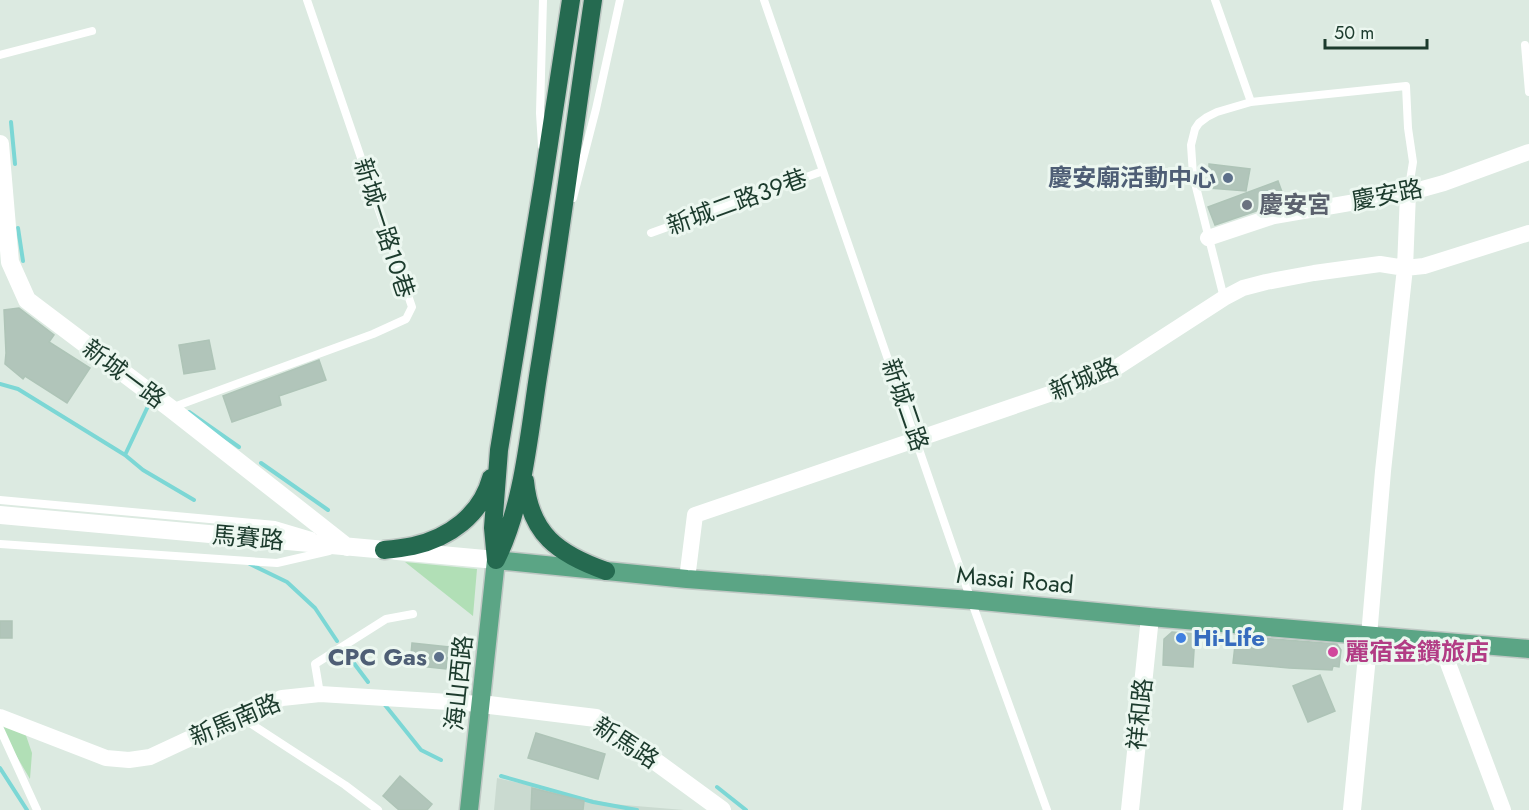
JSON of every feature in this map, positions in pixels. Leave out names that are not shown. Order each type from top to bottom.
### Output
[{"type":"highway","points":[[496,560],[493,528],[499,450],[571,0]]},
{"type":"highway","points":[[496,560],[505,542],[514,514],[524,467],[556,262],[592,0]]},
{"type":"highway","points":[[384,550],[413,546],[432,540],[462,524],[481,503],[490,483],[499,450]]},
{"type":"highway","points":[[524,467],[531,513],[548,538],[580,562],[606,571]]},
{"type":"main road","name":"Masai Road","points":[[496,560],[687,579],[972,600],[1529,649]]},
{"type":"main road","name":"海山西路","points":[[469,810],[496,560]]},
{"type":"street","name":"新城一路","points":[[0,144],[8,264],[27,300],[170,408],[347,547]]},
{"type":"street","name":"慶安路","points":[[1208,238],[1274,216],[1408,193],[1444,183],[1529,152]]},
{"type":"street","points":[[1352,810],[1370,636],[1383,471],[1405,268],[1408,193]]},
{"type":"street","name":"新城路","points":[[687,579],[695,515],[1106,375],[1243,288],[1314,273],[1380,264],[1405,268],[1424,267],[1529,233]]},
{"type":"street","name":"馬賽路","points":[[0,515],[496,560]]},
{"type":"street","name":"祥和路","points":[[1130,810],[1150,617]]},
{"type":"street","points":[[1440,642],[1503,810]]},
{"type":"street","name":"新馬南路","points":[[0,717],[106,758],[129,760],[150,757],[282,698],[320,694],[481,704]]},
{"type":"street","name":"新馬路","points":[[481,704],[596,718],[722,810]]},
{"type":"lane","name":"新城一路10巷","points":[[170,408],[373,334],[406,319],[412,307],[307,0]]},
{"type":"lane","points":[[543,0],[540,113],[543,183]]},
{"type":"lane","points":[[556,262],[596,109],[620,0]]},
{"type":"lane","name":"新城二路","points":[[764,0],[1047,810]]},
{"type":"lane","points":[[1215,0],[1251,102]]},
{"type":"lane","points":[[0,55],[92,31]]},
{"type":"lane","points":[[1525,45],[1529,92]]},
{"type":"lane","points":[[1224,298],[1193,175],[1191,145],[1195,129],[1207,117],[1251,102],[1406,86],[1408,128],[1413,162],[1408,193]]},
{"type":"lane","name":"新城二路39巷","points":[[651,233],[823,171]]},
{"type":"lane","points":[[0,500],[274,525],[347,547]]},
{"type":"lane","points":[[0,544],[277,563],[347,547]]},
{"type":"lane","points":[[320,694],[315,664],[386,619],[413,614]]},
{"type":"lane","points":[[238,716],[345,785],[378,810]]},
{"type":"lane","points":[[0,729],[37,810]]},
{"type":"shaded area","points":[[497,778],[612,804],[684,810],[494,810]]},
{"type":"green space","points":[[405,562],[477,569],[473,616]]},
{"type":"green space","points":[[0,709],[20,718],[32,753],[30,779],[0,728]]},
{"type":"building","name":"慶安廟活動中心","points":[[1209,164],[1250,169],[1246,191],[1209,188]]},
{"type":"building","name":"慶安宮","points":[[1278,181],[1286,203],[1215,225],[1208,207]]},
{"type":"building","points":[[19,308],[54,335],[49,342],[90,368],[67,403],[25,376],[23,379],[5,364],[4,310]]},
{"type":"building","points":[[209,340],[215,369],[184,374],[179,345]]},
{"type":"building","points":[[319,360],[326,380],[279,396],[281,405],[232,422],[223,396]]},
{"type":"building","points":[[0,621],[12,621],[12,638],[0,638]]},
{"type":"building","points":[[1172,632],[1195,634],[1193,667],[1163,665],[1164,639]]},
{"type":"building","points":[[1236,636],[1337,644],[1341,650],[1339,667],[1333,666],[1332,670],[1233,663]]},
{"type":"building","points":[[412,643],[449,647],[446,669],[410,665]]},
{"type":"building","points":[[1320,675],[1335,711],[1308,722],[1293,686]]},
{"type":"building","points":[[536,733],[605,754],[598,779],[528,758]]},
{"type":"building","points":[[400,776],[432,804],[427,810],[399,810],[383,796]]},
{"type":"building","points":[[532,788],[584,801],[583,810],[531,810]]},
{"type":"waterway","points":[[11,122],[15,164]]},
{"type":"waterway","points":[[18,228],[23,261]]},
{"type":"waterway","points":[[0,384],[18,389],[125,455],[143,470],[194,500]]},
{"type":"waterway","points":[[125,455],[149,404]]},
{"type":"waterway","points":[[189,412],[239,447]]},
{"type":"waterway","points":[[261,463],[328,510]]},
{"type":"waterway","points":[[250,564],[287,582],[315,608],[337,641]]},
{"type":"waterway","points":[[344,650],[368,682]]},
{"type":"waterway","points":[[385,705],[421,750],[441,760]]},
{"type":"waterway","points":[[0,768],[27,810]]},
{"type":"waterway","points":[[501,776],[593,802],[637,810]]},
{"type":"waterway","points":[[717,787],[746,810]]},
{"type":"place","name":"慶安廟活動中心","points":[[1228,178]]},
{"type":"place","name":"慶安宮","points":[[1247,205]]},
{"type":"place","name":"Hi-Life","points":[[1181,638]]},
{"type":"place","name":"麗宿金鑽旅店","points":[[1333,652]]},
{"type":"place","name":"CPC Gas","points":[[439,657]]}]
